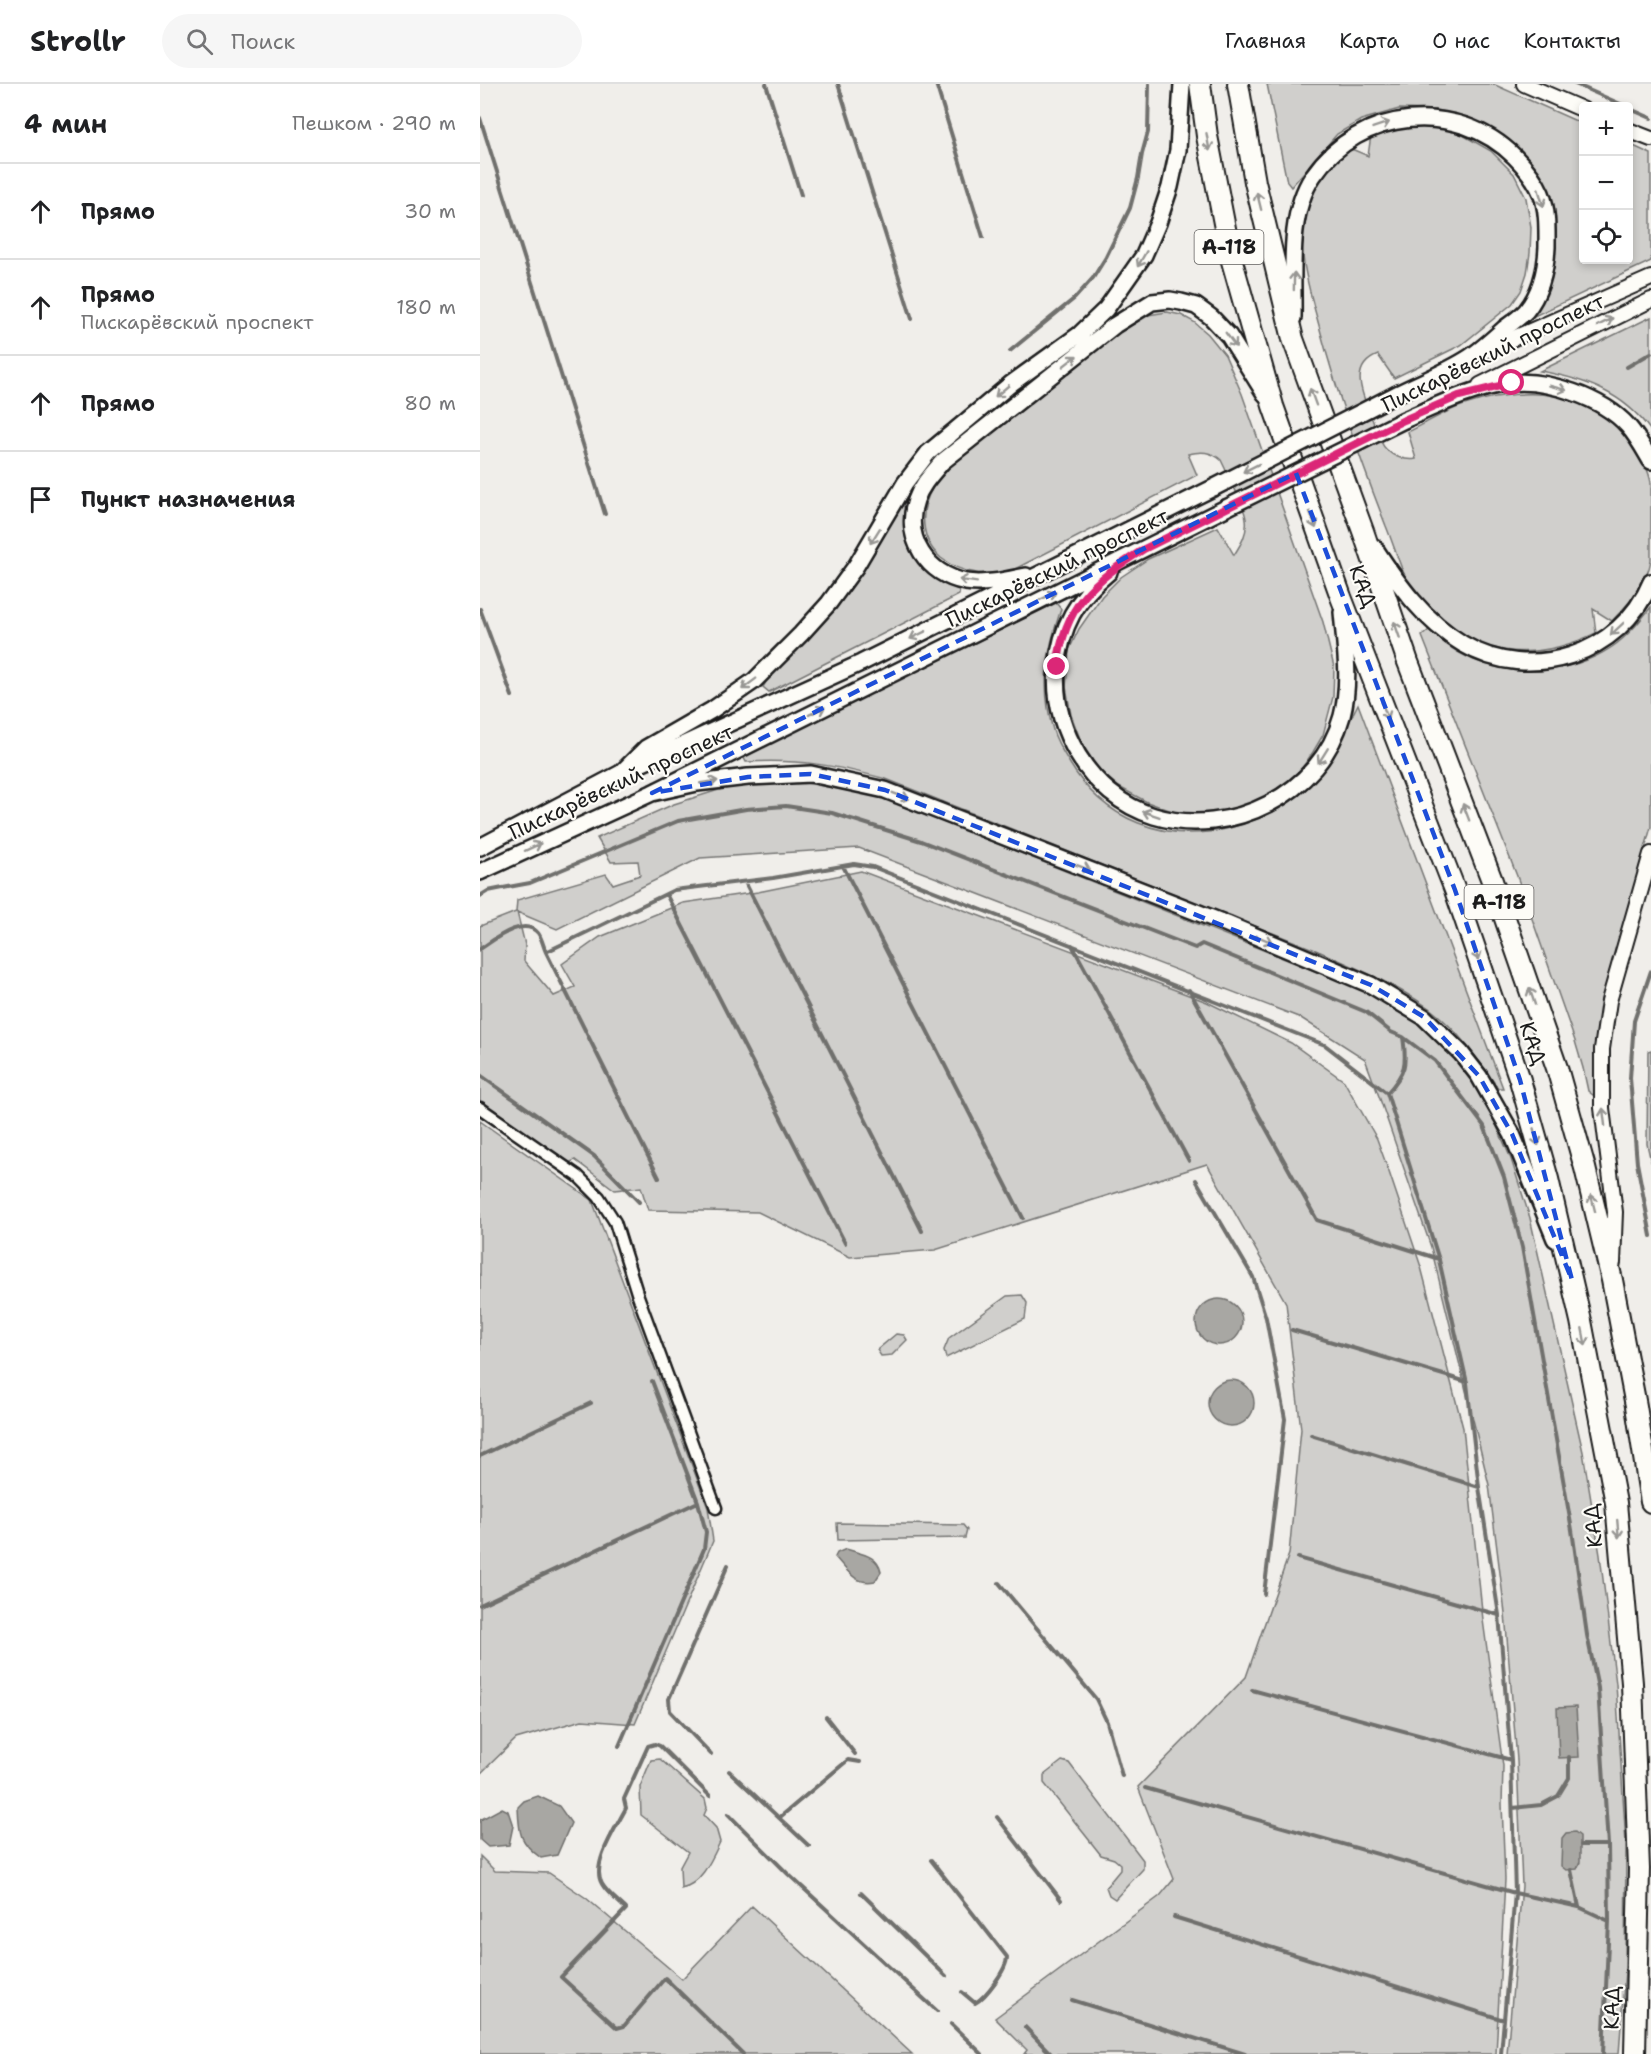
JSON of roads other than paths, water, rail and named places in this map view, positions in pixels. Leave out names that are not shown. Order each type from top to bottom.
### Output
[{"type":"highway","name":"КАД","points":[[1200,84],[1207,136],[1230,254],[1273,406],[1341,597],[1455,890],[1516,1069],[1548,1179],[1572,1280],[1616,1503],[1632,1683],[1639,1869],[1635,2054]]},
{"type":"highway","name":"КАД","points":[[1238,84],[1255,182],[1293,339],[1408,662],[1491,878],[1557,1068],[1585,1168],[1612,1280],[1636,1406],[1651,1502]]},
{"type":"main road","points":[[621,773],[645,748],[711,710],[754,681],[829,603],[856,566],[905,483],[928,453],[1012,383],[1080,334],[1106,309],[1144,255],[1158,223],[1170,187],[1178,150],[1182,84]]},
{"type":"main road","points":[[1293,339],[1295,223],[1312,177],[1341,146],[1375,127],[1407,119],[1443,119],[1471,126],[1502,144],[1527,169],[1542,194],[1548,224],[1547,255],[1543,276],[1535,296],[1526,311],[1471,357]]},
{"type":"main road","points":[[1046,572],[990,583],[968,582],[946,575],[930,563],[916,547],[913,527],[916,500],[922,488],[942,462],[1115,325],[1152,302],[1170,300],[1196,306],[1211,317],[1229,336],[1273,406]]},
{"type":"main road","name":"Пискарёвский проспект","points":[[482,845],[621,773],[861,663],[1046,572],[1471,357]]},
{"type":"main road","points":[[1459,396],[1503,384],[1523,383],[1551,386],[1585,397],[1613,413],[1628,426],[1651,461]]},
{"type":"main road","name":"Пискарёвский проспект","points":[[480,872],[652,793],[1404,420],[1459,396]]},
{"type":"main road","points":[[1363,531],[1400,587],[1418,608],[1464,645],[1481,653],[1505,659],[1532,662],[1564,658],[1589,649],[1623,624],[1641,601],[1651,582]]},
{"type":"main road","points":[[1144,549],[1108,573],[1084,594],[1066,625],[1059,648],[1055,687],[1063,726],[1087,770],[1107,791],[1152,816],[1215,821],[1231,818],[1259,809],[1297,786],[1312,771],[1325,753],[1341,718],[1348,687],[1341,597]]},
{"type":"main road","points":[[652,793],[697,783],[748,777],[811,774],[885,790],[1227,924],[1371,986],[1424,1017],[1461,1053],[1479,1076],[1512,1134],[1572,1280]]},
{"type":"street","points":[[1524,84],[1579,108]]},
{"type":"street","points":[[1633,132],[1651,139]]},
{"type":"street","name":"Пискарёвский проспект","points":[[1471,357],[1651,278]]},
{"type":"street","name":"Пискарёвский проспект","points":[[1459,396],[1651,300]]},
{"type":"street","points":[[1612,1280],[1615,1212],[1602,1108],[1602,1049],[1609,1001],[1651,854]]},
{"type":"street","points":[[480,1108],[578,1176],[599,1197],[615,1222],[638,1296],[716,1508]]},
{"type":"waterway","points":[[766,84],[801,195]]},
{"type":"waterway","points":[[838,84],[912,319]]},
{"type":"waterway","points":[[936,84],[983,237]]},
{"type":"waterway","points":[[1010,351],[1075,298],[1093,278],[1106,257],[1130,208],[1138,178],[1148,132],[1149,84]]},
{"type":"waterway","points":[[1575,84],[1616,102]]},
{"type":"waterway","points":[[1633,110],[1651,118]]},
{"type":"waterway","points":[[480,118],[605,514]]},
{"type":"waterway","points":[[1627,367],[1651,353]]},
{"type":"waterway","points":[[480,609],[512,696]]},
{"type":"waterway","points":[[480,896],[488,891],[530,883],[678,821],[746,809],[786,806],[832,813],[921,841],[1195,948],[1202,944],[1366,1012],[1391,1032],[1403,1037],[1435,1061],[1484,1126],[1504,1177],[1522,1247],[1572,1530],[1587,1635],[1598,1688],[1608,1845],[1609,1921],[1603,2054]]},
{"type":"waterway","points":[[480,949],[509,931],[525,927],[532,928],[538,933],[546,952],[674,890],[773,878],[854,864],[873,867],[1325,1045],[1387,1093],[1439,1260],[1467,1383],[1479,1487],[1499,1615],[1511,1760],[1515,1893],[1501,2054]]},
{"type":"waterway","points":[[843,866],[1023,1218]]},
{"type":"waterway","points":[[745,882],[922,1231]]},
{"type":"waterway","points":[[666,894],[845,1243]]},
{"type":"waterway","points":[[1072,945],[1189,1161]]},
{"type":"waterway","points":[[546,952],[659,1178]]},
{"type":"waterway","points":[[1651,971],[1634,1021],[1630,1078],[1637,1163],[1651,1236]]},
{"type":"waterway","points":[[1189,990],[1317,1220],[1439,1259]]},
{"type":"waterway","points":[[1387,1093],[1404,1067],[1403,1037]]},
{"type":"waterway","points":[[480,1075],[594,1156],[639,1202]]},
{"type":"waterway","points":[[1196,1180],[1253,1277],[1266,1318],[1285,1419],[1264,1594]]},
{"type":"waterway","points":[[1292,1330],[1467,1382]]},
{"type":"waterway","points":[[619,1746],[704,1549],[706,1532],[698,1502],[652,1381]]},
{"type":"waterway","points":[[480,1456],[591,1403]]},
{"type":"waterway","points":[[1311,1435],[1479,1487]]},
{"type":"waterway","points":[[480,1605],[698,1502]]},
{"type":"waterway","points":[[1298,1558],[1499,1615]]},
{"type":"waterway","points":[[711,1754],[670,1711],[669,1699],[728,1565]]},
{"type":"waterway","points":[[999,1583],[1096,1699],[1107,1722],[1122,1776]]},
{"type":"waterway","points":[[1252,1690],[1511,1760]]},
{"type":"waterway","points":[[826,1717],[855,1754]]},
{"type":"waterway","points":[[710,1796],[660,1746],[655,1744],[648,1746],[624,1799],[626,1808],[606,1846],[599,1867],[602,1884],[626,1909],[561,1977],[617,2028],[624,2026],[665,1978],[743,2054]]},
{"type":"waterway","points":[[1513,1808],[1541,1805],[1558,1796],[1569,1778],[1569,1757]]},
{"type":"waterway","points":[[779,1818],[848,1760],[860,1762]]},
{"type":"waterway","points":[[729,1771],[809,1846]]},
{"type":"waterway","points":[[1145,1788],[1515,1893],[1579,1907],[1609,1921]]},
{"type":"waterway","points":[[728,1814],[788,1874],[937,2011]]},
{"type":"waterway","points":[[997,1817],[1061,1900]]},
{"type":"waterway","points":[[1581,1845],[1608,1845]]},
{"type":"waterway","points":[[931,1860],[1007,1957],[1000,1975],[980,2000],[975,2003],[962,1992]]},
{"type":"waterway","points":[[1571,1870],[1579,1907]]},
{"type":"waterway","points":[[861,1893],[946,1976]]},
{"type":"waterway","points":[[1174,1917],[1504,2020]]},
{"type":"waterway","points":[[1072,2000],[1245,2054]]},
{"type":"waterway","points":[[951,2024],[982,2054]]},
{"type":"waterway","points":[[1025,2027],[1051,2054]]}]
